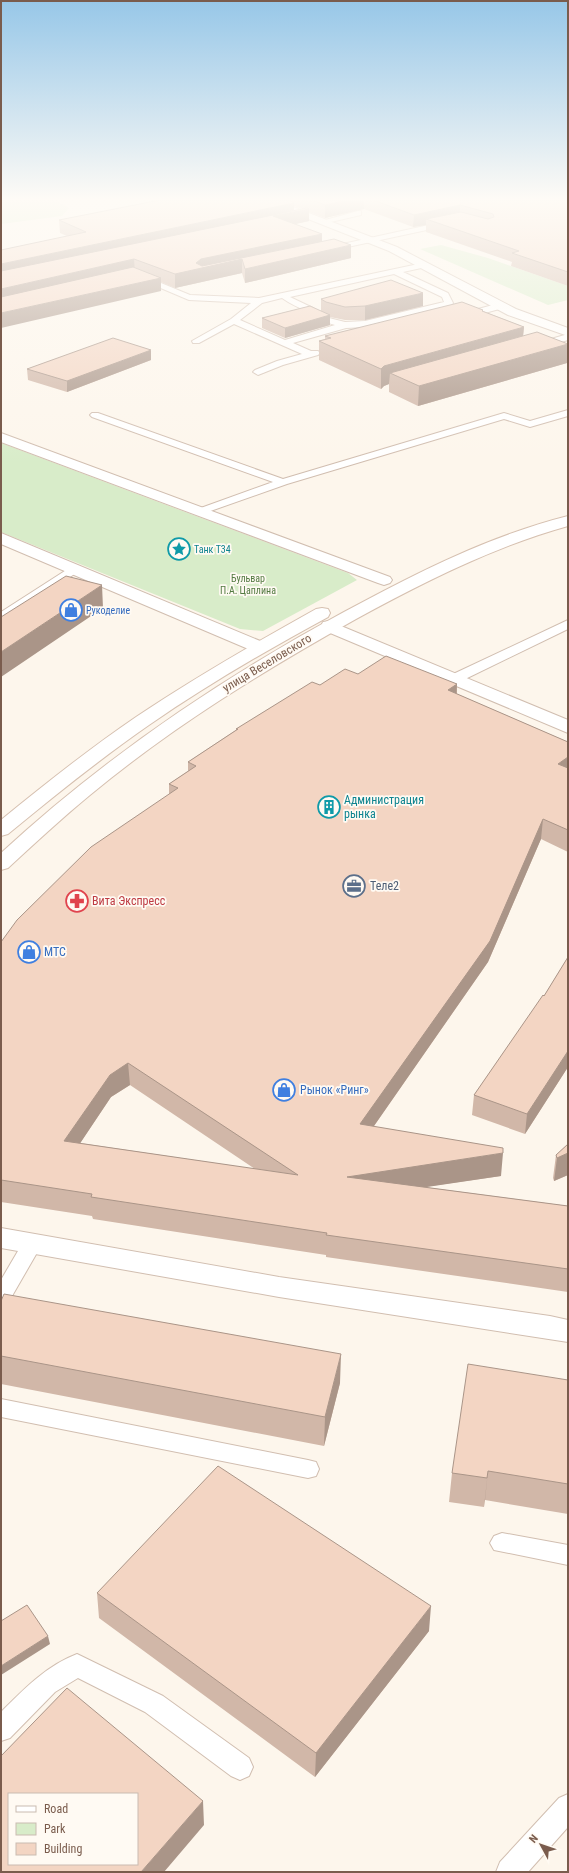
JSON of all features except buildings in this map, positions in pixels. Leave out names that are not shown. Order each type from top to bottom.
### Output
[{"type":"street","points":[[465,287],[500,306],[542,324],[568,332]]},
{"type":"street","points":[[542,324],[561,318]]},
{"type":"street","points":[[1,437],[402,587]]},
{"type":"street","name":"улица Веселовского","points":[[1,830],[93,757],[174,700],[259,647],[384,580],[462,545],[542,517],[568,510]]},
{"type":"street","name":"улица Веселовского","points":[[1,864],[22,844],[111,768],[196,707],[278,655],[328,626],[402,587],[478,552],[568,520]]},
{"type":"street","points":[[1,538],[278,655]]},
{"type":"street","points":[[328,626],[568,727]]},
{"type":"street","points":[[1,1238],[279,1287],[568,1331]]},
{"type":"lane","points":[[164,287],[189,297],[259,301],[322,287]]},
{"type":"lane","points":[[284,343],[345,326],[365,324],[449,303],[445,296],[427,287]]},
{"type":"lane","points":[[284,296],[292,302],[310,310],[322,319],[345,326]]},
{"type":"lane","points":[[196,341],[234,321],[259,301]]},
{"type":"lane","points":[[451,319],[500,306]]},
{"type":"lane","points":[[234,321],[310,354]]},
{"type":"lane","points":[[529,348],[568,337]]},
{"type":"lane","points":[[258,372],[280,363],[325,351]]},
{"type":"lane","points":[[202,511],[283,482],[504,416],[530,424],[568,413]]},
{"type":"lane","points":[[95,415],[283,482]]},
{"type":"lane","points":[[1,618],[75,569]]},
{"type":"lane","points":[[454,679],[568,624]]},
{"type":"lane","points":[[1,1298],[32,1244]]},
{"type":"lane","points":[[1,1408],[308,1469]]},
{"type":"lane","points":[[502,1543],[568,1555]]},
{"type":"lane","points":[[1,1729],[46,1684],[77,1665],[154,1704],[240,1767]]},
{"type":"lane","points":[[510,1872],[568,1807]]},
{"type":"green space","points":[[508,287],[568,287],[568,300],[548,305]]},
{"type":"green space","name":"Бульвар П.А. Цаплина","points":[[1,443],[348,573],[357,580],[263,631],[240,629],[1,532]]},
{"type":"place","name":"Танк T34","points":[[179,549]]},
{"type":"place","name":"Рукоделие","points":[[71,610]]},
{"type":"place","name":"Администрация рынка","points":[[329,807]]},
{"type":"place","name":"Теле2","points":[[354,886]]},
{"type":"place","name":"Вита Экспресс","points":[[77,901]]},
{"type":"place","name":"МТС","points":[[29,952]]},
{"type":"place","name":"Рынок «Ринг»","points":[[284,1090]]}]
